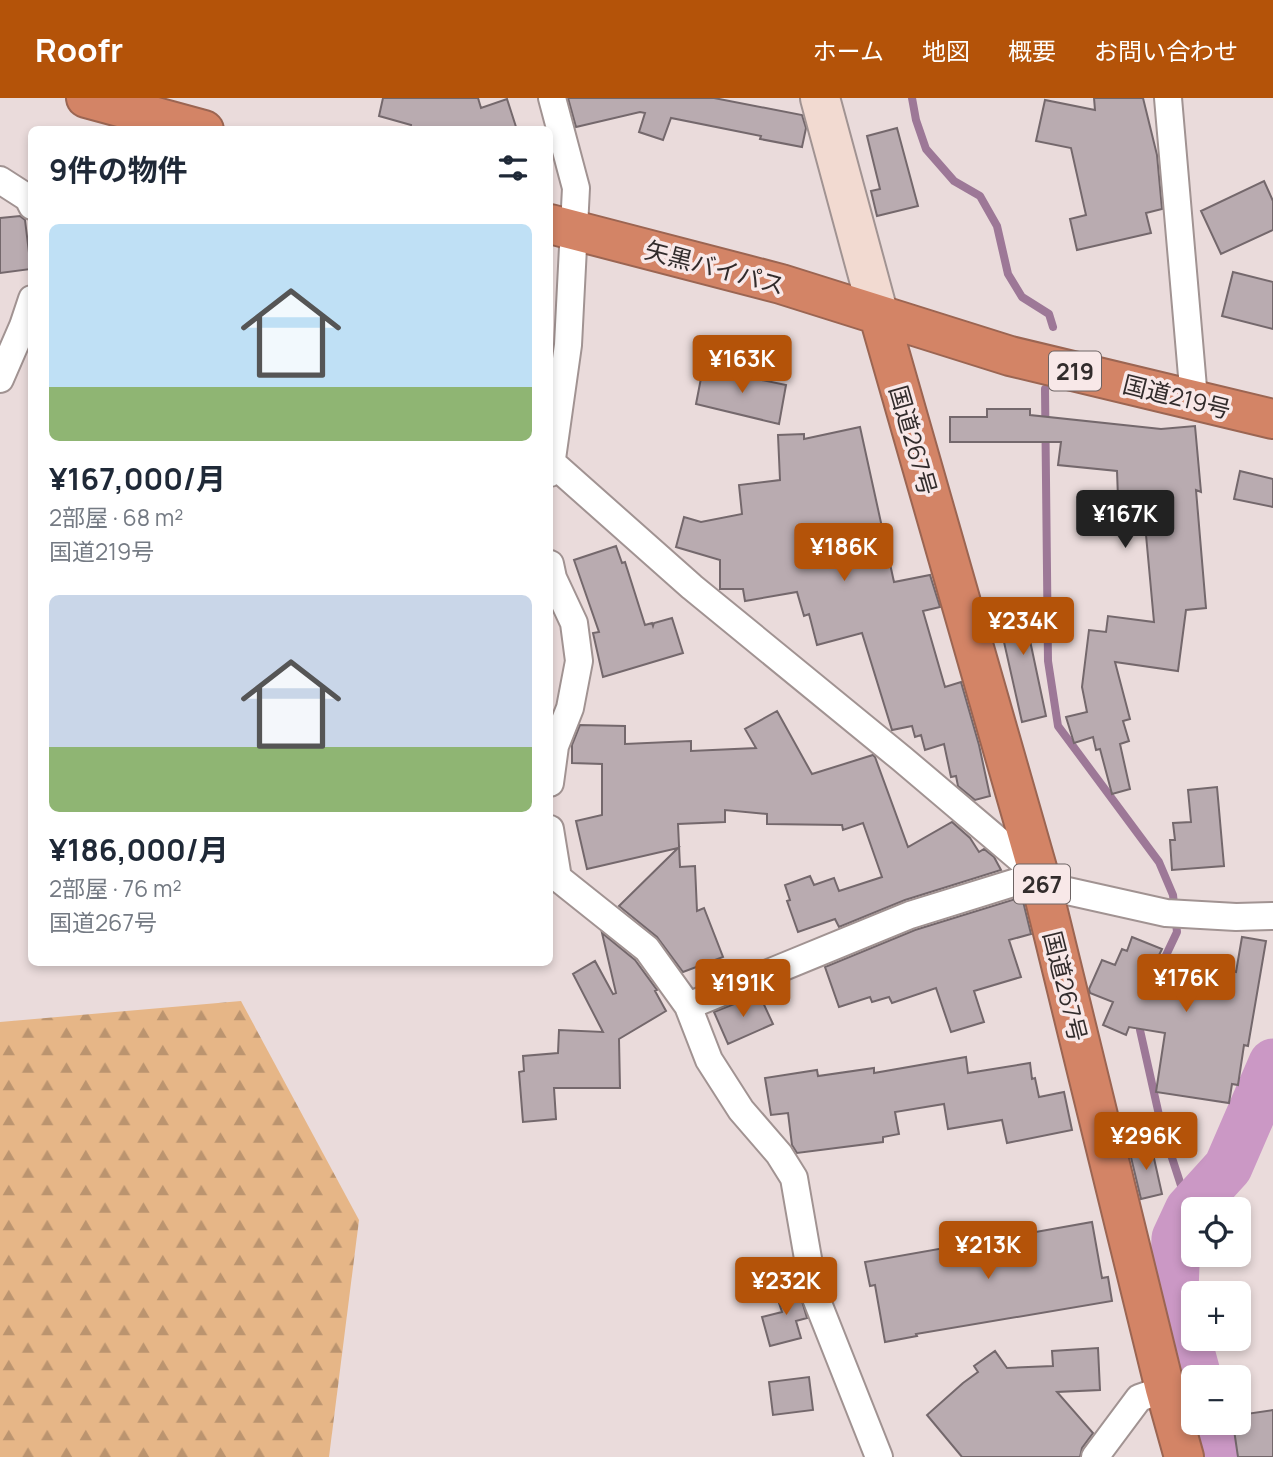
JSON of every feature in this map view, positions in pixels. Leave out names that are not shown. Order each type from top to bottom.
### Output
[{"type":"highway","points":[[86,98],[189,126]]},
{"type":"highway","name":"矢黒バイパス","points":[[562,227],[781,284],[879,316]]},
{"type":"highway","name":"国道219号","points":[[879,316],[1010,356],[1273,419]]},
{"type":"highway","name":"国道267号","points":[[879,316],[1040,875],[1165,1389],[1184,1457]]},
{"type":"street","points":[[552,98],[576,188],[562,227],[568,345],[553,446]]},
{"type":"street","points":[[820,98],[879,316]]},
{"type":"street","points":[[1168,98],[1194,399]]},
{"type":"street","points":[[0,180],[28,198]]},
{"type":"street","points":[[0,379],[28,311]]},
{"type":"street","points":[[553,469],[1040,875],[1063,890],[1176,913],[1236,917],[1273,916]]},
{"type":"street","points":[[553,578],[574,623],[579,662],[570,708],[555,746],[553,760]]},
{"type":"street","points":[[553,847],[558,878],[646,950],[688,1006],[709,1060],[741,1110],[779,1154],[794,1178],[814,1293],[878,1457]]},
{"type":"street","points":[[688,1006],[910,915],[1040,875]]},
{"type":"street","points":[[1095,1457],[1139,1398],[1165,1389]]},
{"type":"green space","points":[[241,1001],[359,1220],[329,1457],[0,1457],[0,1022]]},
{"type":"building","points":[[383,98],[478,98],[481,108],[507,99],[516,126],[411,126],[379,116]]},
{"type":"building","points":[[568,98],[714,98],[802,115],[806,128],[802,147],[671,118],[663,140],[639,132],[645,113],[640,112],[576,127]]},
{"type":"building","points":[[1094,98],[1143,98],[1157,155],[1162,209],[1146,213],[1151,233],[1077,250],[1070,219],[1086,215],[1071,148],[1036,141],[1045,100],[1095,110]]},
{"type":"building","points":[[897,128],[918,206],[877,216],[871,191],[880,189],[867,136]]},
{"type":"building","points":[[1264,181],[1273,201],[1273,230],[1221,254],[1201,211]]},
{"type":"building","points":[[20,216],[25,220],[28,269],[0,273],[0,218]]},
{"type":"building","points":[[1233,272],[1273,282],[1273,329],[1222,316]]},
{"type":"building","points":[[703,368],[786,385],[779,424],[696,404]]},
{"type":"building","points":[[987,409],[1030,409],[1030,415],[1161,429],[1195,426],[1201,492],[1196,490],[1206,608],[1186,610],[1178,671],[1115,662],[1130,719],[1123,721],[1129,741],[1120,744],[1130,789],[1112,794],[1100,749],[1096,750],[1093,737],[1074,743],[1066,717],[1087,712],[1082,687],[1089,630],[1106,632],[1108,616],[1154,622],[1145,524],[1119,525],[1117,471],[1058,465],[1061,442],[950,442],[950,417],[987,417]]},
{"type":"building","points":[[860,427],[894,582],[930,575],[940,607],[923,611],[945,687],[961,682],[990,796],[975,800],[958,786],[956,776],[951,777],[944,744],[925,750],[921,735],[915,737],[912,726],[892,730],[862,633],[817,645],[809,614],[804,616],[797,592],[745,601],[743,589],[720,589],[720,560],[676,547],[684,517],[701,522],[742,514],[739,485],[780,480],[778,435],[804,434],[804,439]]},
{"type":"building","points":[[1240,471],[1273,479],[1273,507],[1234,499]]},
{"type":"building","points":[[616,546],[622,563],[625,562],[645,625],[652,623],[653,626],[654,623],[672,618],[683,653],[603,677],[593,633],[599,632],[574,560]]},
{"type":"building","points":[[1036,599],[1046,623],[1028,631],[1046,716],[1022,722],[1004,642],[994,617]]},
{"type":"building","points":[[777,711],[812,774],[873,755],[875,757],[908,847],[952,822],[970,838],[979,852],[984,849],[994,857],[1001,870],[905,900],[839,927],[835,919],[798,932],[787,901],[790,900],[785,885],[810,876],[814,885],[834,878],[839,891],[882,877],[863,823],[843,830],[842,825],[767,824],[767,814],[725,810],[725,822],[678,824],[680,867],[695,866],[697,911],[704,908],[723,957],[683,972],[657,937],[619,906],[678,848],[587,869],[576,821],[602,815],[602,764],[572,763],[572,745],[580,725],[625,726],[625,744],[691,741],[691,751],[756,748],[745,729]]},
{"type":"building","points":[[1217,787],[1224,866],[1172,870],[1170,840],[1175,840],[1173,823],[1191,822],[1188,790]]},
{"type":"building","points":[[1022,897],[1031,934],[1009,940],[1021,977],[974,991],[984,1022],[951,1032],[936,988],[892,1003],[889,997],[872,1002],[870,997],[839,1007],[825,967],[915,930]]},
{"type":"building","points":[[602,933],[635,960],[657,990],[655,991],[666,1011],[619,1039],[620,1088],[554,1088],[556,1119],[523,1122],[519,1072],[524,1071],[523,1056],[558,1053],[559,1030],[603,1032],[573,974],[595,961],[613,994],[616,993]]},
{"type":"building","points":[[1132,937],[1162,949],[1158,957],[1236,972],[1242,937],[1266,941],[1248,1046],[1244,1045],[1238,1085],[1232,1084],[1229,1103],[1156,1092],[1165,1033],[1129,1027],[1126,1035],[1103,1025],[1113,1002],[1090,993],[1089,989],[1102,960],[1115,965],[1122,949],[1127,951]]},
{"type":"building","points":[[759,994],[773,1024],[728,1044],[714,1012]]},
{"type":"building","points":[[966,1057],[968,1073],[1030,1063],[1032,1079],[1035,1078],[1039,1097],[1064,1092],[1072,1130],[1007,1143],[1002,1120],[948,1129],[944,1104],[895,1112],[899,1134],[883,1137],[883,1142],[797,1153],[792,1145],[788,1113],[771,1115],[765,1078],[817,1070],[818,1076],[874,1068],[874,1073]]},
{"type":"building","points":[[1151,1145],[1162,1194],[1141,1199],[1129,1149]]},
{"type":"building","points":[[1092,1222],[1102,1278],[1108,1277],[1112,1301],[916,1334],[917,1336],[885,1342],[875,1285],[870,1286],[865,1262]]},
{"type":"building","points":[[797,1284],[807,1318],[796,1321],[801,1338],[770,1346],[762,1317],[782,1312],[775,1291]]},
{"type":"building","points":[[1098,1348],[1100,1390],[1057,1392],[1093,1433],[1082,1448],[1080,1457],[962,1457],[927,1415],[978,1372],[974,1366],[995,1351],[1007,1368],[1053,1366],[1052,1351]]},
{"type":"building","points":[[809,1377],[813,1410],[773,1415],[769,1382]]},
{"type":"building","points":[[1273,1410],[1273,1457],[1238,1457],[1235,1435],[1251,1435],[1251,1413]]},
{"type":"waterway","points":[[912,98],[926,149],[954,181],[980,196],[997,226],[1008,274],[1022,297],[1049,314],[1053,327]]},
{"type":"waterway","points":[[1045,389],[1048,661],[1058,726],[1159,862],[1173,895],[1177,932],[1160,968]]},
{"type":"waterway","points":[[1143,1020],[1140,1030],[1161,1124],[1185,1197]]},
{"type":"waterway","points":[[1194,1365],[1174,1292],[1176,1238],[1189,1210],[1228,1167],[1273,1063]]},
{"type":"waterway","points":[[1210,1435],[1215,1457]]}]
